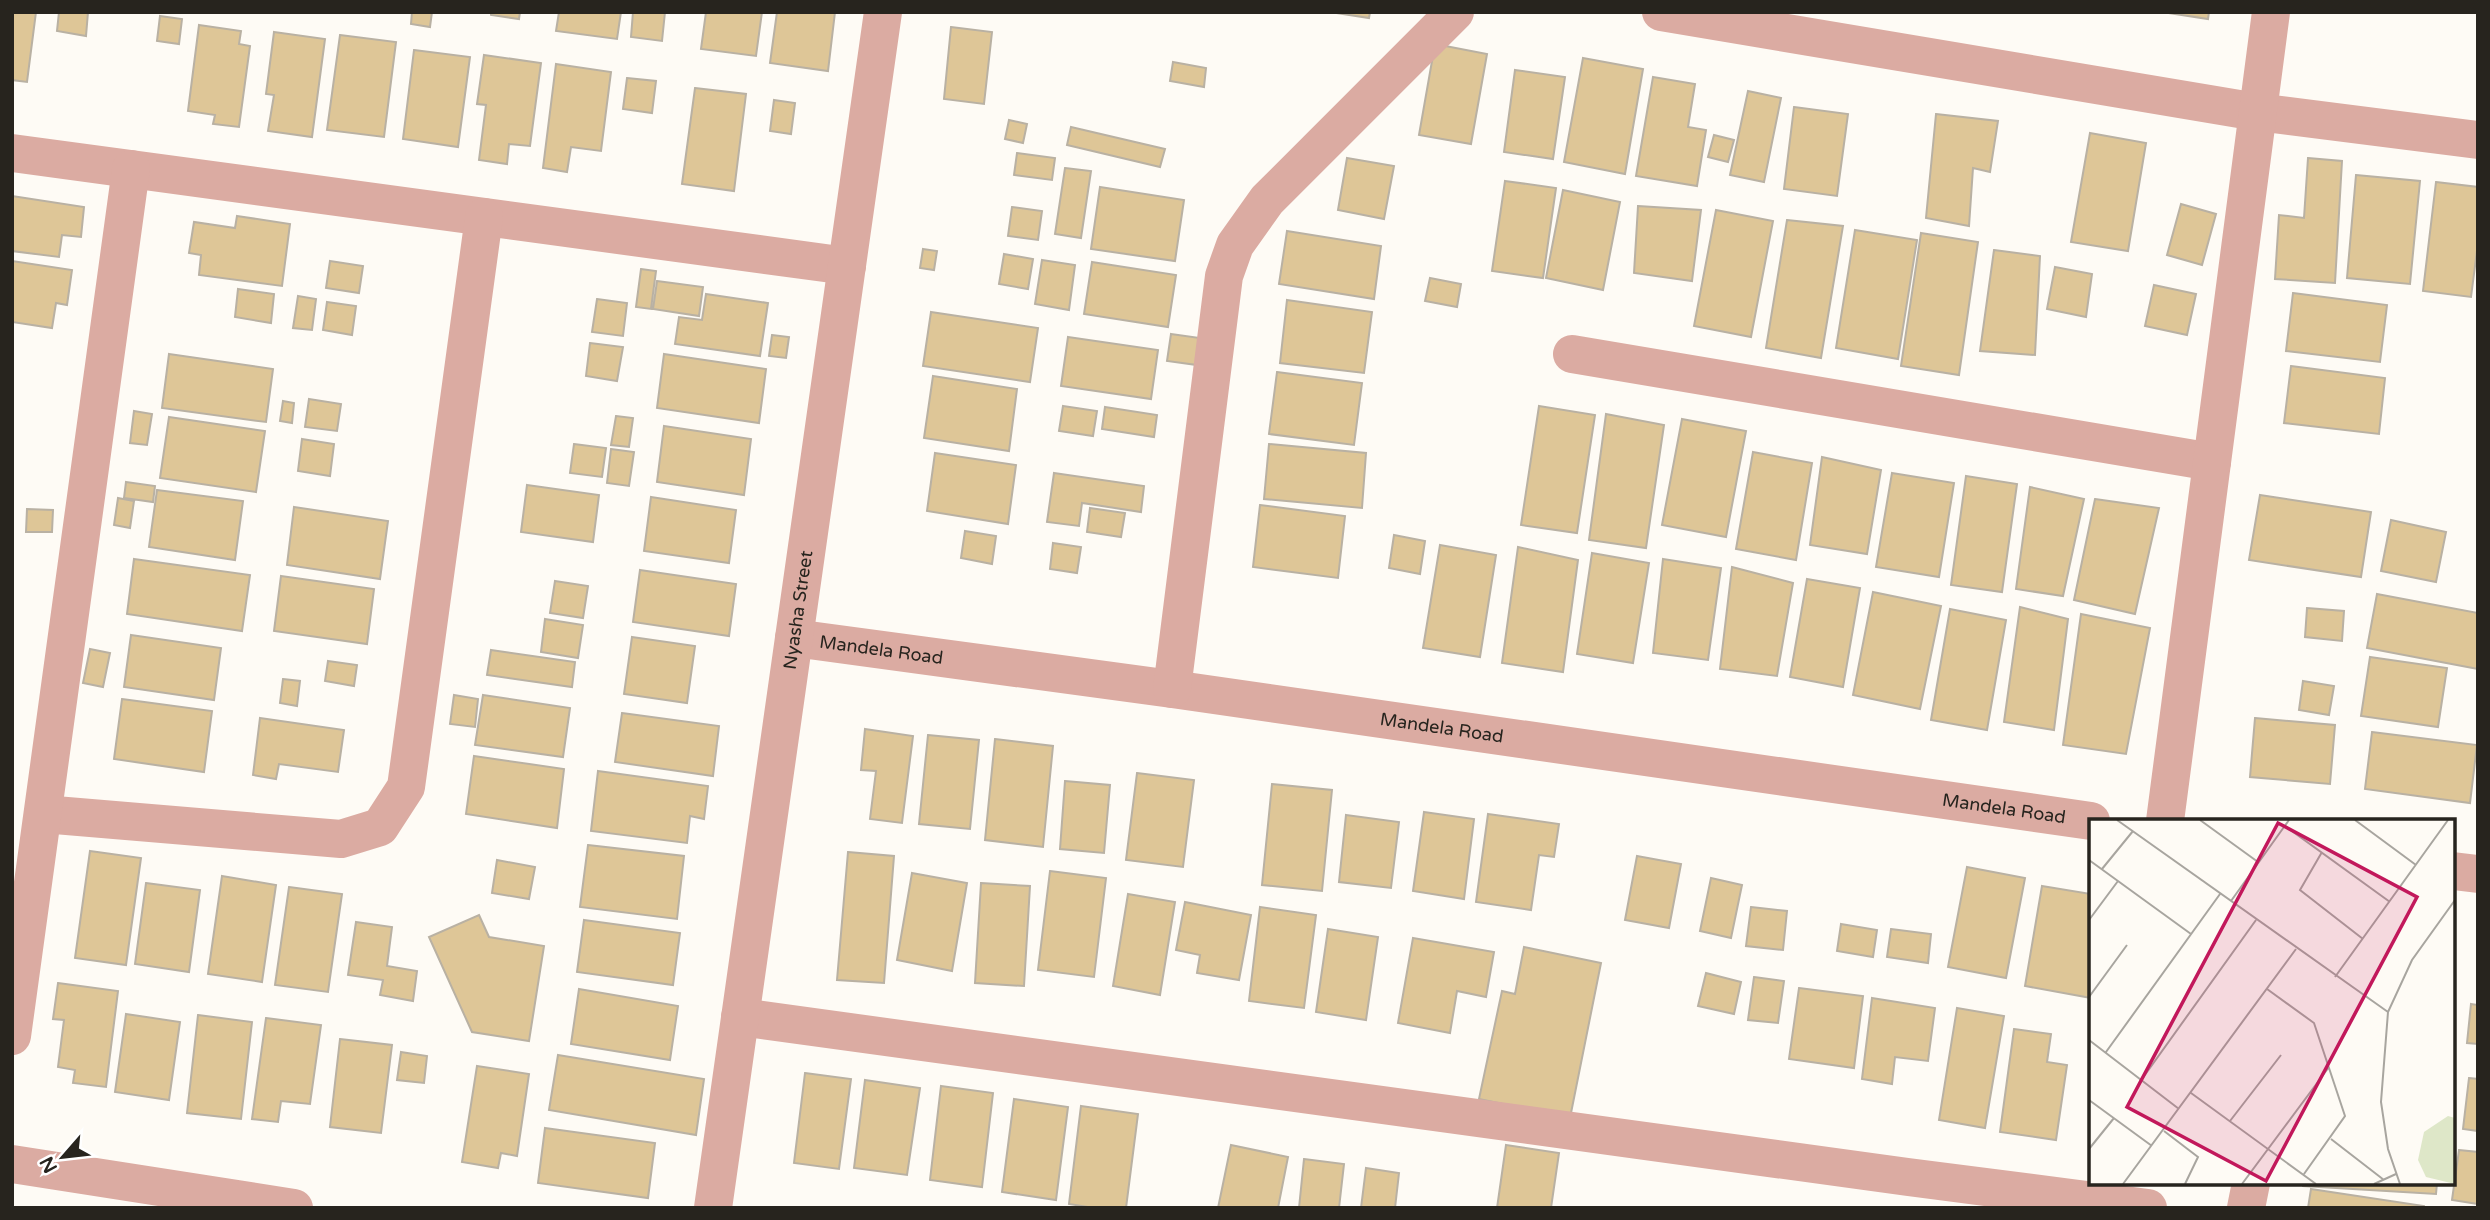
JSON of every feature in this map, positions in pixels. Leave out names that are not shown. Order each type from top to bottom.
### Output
[{"type":"street","name":"Nyasha Street","points":[[713,1208],[883,12]]},
{"type":"street","points":[[1172,689],[1224,276],[1235,245],[1267,200],[1455,12]]},
{"type":"street","points":[[1661,12],[2257,113],[2478,141]]},
{"type":"street","points":[[2165,819],[2271,12]]},
{"type":"street","points":[[12,153],[847,266]]},
{"type":"street","points":[[12,1036],[131,169]]},
{"type":"street","points":[[43,814],[341,839],[380,827],[406,787],[484,217]]},
{"type":"street","points":[[1572,355],[2211,462]]},
{"type":"street","name":"Mandela Road","points":[[794,638],[1172,689],[2089,821]]},
{"type":"street","points":[[2455,871],[2478,874]]},
{"type":"street","points":[[740,1017],[2148,1208]]},
{"type":"street","points":[[12,1164],[294,1208]]},
{"type":"street","points":[[2246,1208],[2251,1185]]},
{"type":"building","points":[[12,12],[36,12],[27,82],[12,80]]},
{"type":"building","points":[[59,12],[88,12],[86,36],[57,31]]},
{"type":"building","points":[[412,12],[432,12],[430,27],[411,24]]},
{"type":"building","points":[[491,12],[520,12],[519,19],[491,15]]},
{"type":"building","points":[[559,12],[621,12],[617,39],[556,31]]},
{"type":"building","points":[[633,12],[665,12],[662,41],[631,37]]},
{"type":"building","points":[[706,12],[762,12],[756,56],[701,49]]},
{"type":"building","points":[[777,12],[835,12],[828,71],[770,63]]},
{"type":"building","points":[[1330,12],[1370,12],[1369,18]]},
{"type":"building","points":[[2162,12],[2209,12],[2208,19]]},
{"type":"building","points":[[160,16],[182,19],[179,44],[157,41]]},
{"type":"building","points":[[199,25],[241,31],[239,44],[250,46],[239,127],[213,124],[215,115],[188,111]]},
{"type":"building","points":[[951,27],[992,32],[984,104],[944,99]]},
{"type":"building","points":[[274,32],[325,39],[312,137],[268,131],[274,95],[266,94]]},
{"type":"building","points":[[340,35],[396,42],[384,137],[327,130]]},
{"type":"building","points":[[1435,44],[1487,54],[1471,144],[1419,135]]},
{"type":"building","points":[[414,50],[470,57],[458,147],[403,139]]},
{"type":"building","points":[[484,55],[541,63],[530,146],[509,144],[507,164],[479,160],[486,105],[477,104]]},
{"type":"building","points":[[1583,58],[1643,69],[1625,174],[1564,162]]},
{"type":"building","points":[[1173,62],[1206,68],[1204,87],[1170,81]]},
{"type":"building","points":[[556,64],[611,72],[601,151],[571,147],[567,172],[543,168]]},
{"type":"building","points":[[1515,70],[1565,77],[1553,159],[1504,152]]},
{"type":"building","points":[[1653,77],[1695,84],[1688,127],[1706,130],[1697,186],[1636,176]]},
{"type":"building","points":[[627,78],[656,81],[652,113],[623,109]]},
{"type":"building","points":[[695,88],[746,94],[734,191],[682,184]]},
{"type":"building","points":[[1748,91],[1781,98],[1764,182],[1730,175]]},
{"type":"building","points":[[774,100],[795,103],[791,134],[770,131]]},
{"type":"building","points":[[1794,107],[1848,114],[1837,196],[1784,189]]},
{"type":"building","points":[[1936,114],[1998,121],[1990,172],[1973,168],[1969,226],[1926,218]]},
{"type":"building","points":[[1009,120],[1027,124],[1023,143],[1005,139]]},
{"type":"building","points":[[1071,127],[1165,149],[1160,167],[1067,145]]},
{"type":"building","points":[[2090,133],[2146,143],[2128,251],[2071,242]]},
{"type":"building","points":[[1714,135],[1734,140],[1728,162],[1708,157]]},
{"type":"building","points":[[1017,153],[1055,158],[1052,180],[1014,175]]},
{"type":"building","points":[[1347,158],[1394,166],[1384,219],[1338,210]]},
{"type":"building","points":[[2308,158],[2342,161],[2335,283],[2275,279],[2279,215],[2304,218]]},
{"type":"building","points":[[1065,168],[1091,171],[1081,238],[1055,234]]},
{"type":"building","points":[[2356,175],[2420,181],[2410,284],[2347,278]]},
{"type":"building","points":[[1505,181],[1556,188],[1543,278],[1492,271]]},
{"type":"building","points":[[2436,182],[2478,187],[2478,243],[2471,297],[2423,291]]},
{"type":"building","points":[[1100,187],[1184,200],[1175,261],[1091,249]]},
{"type":"building","points":[[1563,190],[1620,202],[1603,290],[1546,278]]},
{"type":"building","points":[[12,196],[84,207],[81,237],[62,235],[59,257],[12,251]]},
{"type":"building","points":[[2181,204],[2216,214],[2202,265],[2167,255]]},
{"type":"building","points":[[1638,206],[1701,210],[1692,281],[1634,273]]},
{"type":"building","points":[[1012,207],[1042,211],[1038,240],[1008,236]]},
{"type":"building","points":[[1716,210],[1773,221],[1751,337],[1694,326]]},
{"type":"building","points":[[237,216],[290,224],[282,286],[199,275],[201,255],[189,253],[194,222],[235,228]]},
{"type":"building","points":[[1787,220],[1843,226],[1821,358],[1766,348]]},
{"type":"building","points":[[1855,230],[1917,240],[1898,359],[1836,348]]},
{"type":"building","points":[[1287,231],[1381,246],[1374,299],[1279,284]]},
{"type":"building","points":[[1921,233],[1978,242],[1959,375],[1901,366]]},
{"type":"building","points":[[923,249],[937,251],[934,270],[920,268]]},
{"type":"building","points":[[1994,250],[2040,256],[2035,355],[1980,351]]},
{"type":"building","points":[[1004,254],[1033,259],[1028,289],[999,284]]},
{"type":"building","points":[[1042,260],[1075,265],[1069,310],[1035,304]]},
{"type":"building","points":[[12,261],[72,270],[67,305],[56,303],[52,328],[12,322]]},
{"type":"building","points":[[330,261],[363,266],[359,293],[326,288]]},
{"type":"building","points":[[1092,262],[1176,275],[1168,327],[1084,314]]},
{"type":"building","points":[[2055,267],[2092,274],[2086,317],[2047,309]]},
{"type":"building","points":[[641,269],[656,271],[651,309],[636,307]]},
{"type":"building","points":[[1430,278],[1461,284],[1457,307],[1425,301]]},
{"type":"building","points":[[657,281],[703,287],[699,316],[653,309]]},
{"type":"building","points":[[2154,285],[2196,294],[2187,335],[2145,326]]},
{"type":"building","points":[[238,289],[274,294],[271,323],[235,317]]},
{"type":"building","points":[[2293,293],[2387,305],[2380,362],[2286,351]]},
{"type":"building","points":[[706,294],[768,303],[760,356],[675,344],[679,317],[702,320]]},
{"type":"building","points":[[298,296],[316,299],[312,330],[293,328]]},
{"type":"building","points":[[597,299],[627,303],[623,336],[592,332]]},
{"type":"building","points":[[1287,300],[1372,312],[1364,373],[1280,363]]},
{"type":"building","points":[[327,302],[356,306],[352,335],[323,330]]},
{"type":"building","points":[[931,312],[1038,328],[1030,382],[923,366]]},
{"type":"building","points":[[1171,334],[1200,338],[1197,365],[1167,361]]},
{"type":"building","points":[[772,335],[789,337],[786,358],[769,356]]},
{"type":"building","points":[[1068,337],[1158,350],[1151,399],[1061,386]]},
{"type":"building","points":[[590,343],[623,347],[617,381],[586,376]]},
{"type":"building","points":[[169,354],[273,369],[266,422],[162,408]]},
{"type":"building","points":[[664,354],[766,369],[759,423],[657,408]]},
{"type":"building","points":[[2291,366],[2385,378],[2379,434],[2284,423]]},
{"type":"building","points":[[1277,372],[1362,383],[1354,445],[1269,434]]},
{"type":"building","points":[[933,376],[1017,389],[1009,451],[924,438]]},
{"type":"building","points":[[309,399],[341,404],[337,431],[305,427]]},
{"type":"building","points":[[283,401],[294,403],[292,423],[280,421]]},
{"type":"building","points":[[1063,406],[1097,411],[1093,436],[1059,431]]},
{"type":"building","points":[[1539,406],[1595,415],[1577,533],[1521,525]]},
{"type":"building","points":[[1105,407],[1157,415],[1154,437],[1102,429]]},
{"type":"building","points":[[134,411],[152,414],[147,445],[130,443]]},
{"type":"building","points":[[1606,414],[1664,425],[1646,548],[1589,540]]},
{"type":"building","points":[[616,416],[633,418],[629,447],[611,445]]},
{"type":"building","points":[[169,417],[265,431],[256,492],[160,478]]},
{"type":"building","points":[[1682,419],[1746,431],[1726,537],[1662,525]]},
{"type":"building","points":[[664,426],[751,439],[744,495],[657,482]]},
{"type":"building","points":[[302,439],[334,444],[330,476],[298,471]]},
{"type":"building","points":[[574,444],[606,448],[602,477],[570,473]]},
{"type":"building","points":[[1269,444],[1366,453],[1362,508],[1264,499]]},
{"type":"building","points":[[611,449],[634,452],[629,486],[607,483]]},
{"type":"building","points":[[1753,452],[1812,463],[1796,560],[1736,549]]},
{"type":"building","points":[[935,453],[1016,465],[1008,524],[927,511]]},
{"type":"building","points":[[1822,457],[1881,470],[1867,554],[1810,545]]},
{"type":"building","points":[[1054,473],[1144,486],[1141,512],[1082,503],[1079,526],[1047,522]]},
{"type":"building","points":[[1892,473],[1954,483],[1939,577],[1876,567]]},
{"type":"building","points":[[1966,476],[2017,484],[2002,592],[1951,585]]},
{"type":"building","points":[[126,482],[155,486],[153,502],[124,498]]},
{"type":"building","points":[[527,485],[599,495],[593,542],[521,532]]},
{"type":"building","points":[[2030,487],[2084,499],[2063,596],[2016,589]]},
{"type":"building","points":[[157,490],[243,501],[235,560],[149,547]]},
{"type":"building","points":[[2260,495],[2371,512],[2361,577],[2249,560]]},
{"type":"building","points":[[651,497],[736,510],[729,563],[644,551]]},
{"type":"building","points":[[118,498],[134,501],[130,528],[114,525]]},
{"type":"building","points":[[2095,499],[2159,508],[2135,614],[2074,600]]},
{"type":"building","points":[[1260,505],[1345,516],[1338,578],[1253,567]]},
{"type":"building","points":[[294,507],[388,521],[380,579],[287,565]]},
{"type":"building","points":[[1090,508],[1125,513],[1121,537],[1087,532]]},
{"type":"building","points":[[27,509],[53,510],[52,532],[26,532]]},
{"type":"building","points":[[2391,520],[2446,532],[2436,582],[2381,571]]},
{"type":"building","points":[[965,531],[996,536],[992,564],[961,558]]},
{"type":"building","points":[[1394,535],[1425,541],[1420,574],[1389,568]]},
{"type":"building","points":[[1053,543],[1081,547],[1077,573],[1050,569]]},
{"type":"building","points":[[1440,545],[1496,555],[1480,657],[1423,648]]},
{"type":"building","points":[[1518,547],[1578,560],[1563,672],[1502,663]]},
{"type":"building","points":[[1592,553],[1649,563],[1633,663],[1577,654]]},
{"type":"building","points":[[134,559],[250,575],[242,631],[127,614]]},
{"type":"building","points":[[1663,559],[1721,568],[1708,660],[1653,653]]},
{"type":"building","points":[[1732,567],[1793,583],[1777,676],[1720,669]]},
{"type":"building","points":[[640,570],[736,584],[729,636],[633,622]]},
{"type":"building","points":[[281,576],[374,589],[367,644],[274,631]]},
{"type":"building","points":[[1807,579],[1860,588],[1843,687],[1790,677]]},
{"type":"building","points":[[555,581],[588,586],[583,618],[550,613]]},
{"type":"building","points":[[1873,592],[1941,606],[1920,709],[1853,695]]},
{"type":"building","points":[[2377,594],[2478,613],[2478,669],[2367,648]]},
{"type":"building","points":[[2020,607],[2068,619],[2054,730],[2004,722]]},
{"type":"building","points":[[2307,608],[2344,611],[2342,641],[2305,637]]},
{"type":"building","points":[[1950,609],[2006,620],[1987,730],[1931,720]]},
{"type":"building","points":[[2081,614],[2150,628],[2126,754],[2063,745]]},
{"type":"building","points":[[545,619],[583,625],[578,658],[541,652]]},
{"type":"building","points":[[131,635],[221,648],[214,700],[124,687]]},
{"type":"building","points":[[632,637],[695,646],[687,703],[624,694]]},
{"type":"building","points":[[90,649],[110,653],[103,687],[83,683]]},
{"type":"building","points":[[491,650],[575,662],[572,687],[487,675]]},
{"type":"building","points":[[2370,657],[2447,668],[2438,727],[2361,716]]},
{"type":"building","points":[[328,661],[357,665],[354,686],[325,681]]},
{"type":"building","points":[[283,679],[300,681],[297,706],[280,703]]},
{"type":"building","points":[[2303,681],[2334,686],[2329,715],[2299,710]]},
{"type":"building","points":[[454,695],[478,699],[475,727],[450,724]]},
{"type":"building","points":[[483,695],[570,708],[563,757],[475,745]]},
{"type":"building","points":[[122,699],[212,711],[204,772],[114,759]]},
{"type":"building","points":[[622,713],[719,726],[713,776],[615,762]]},
{"type":"building","points":[[260,718],[344,730],[338,772],[279,764],[276,779],[253,775]]},
{"type":"building","points":[[2255,718],[2335,725],[2330,784],[2250,777]]},
{"type":"building","points":[[865,729],[913,736],[902,823],[870,819],[876,771],[861,770]]},
{"type":"building","points":[[2372,732],[2477,745],[2470,803],[2365,789]]},
{"type":"building","points":[[928,735],[979,740],[970,829],[919,824]]},
{"type":"building","points":[[995,739],[1053,746],[1043,847],[985,840]]},
{"type":"building","points":[[474,756],[564,769],[557,828],[466,814]]},
{"type":"building","points":[[598,771],[708,786],[704,819],[690,816],[687,843],[591,831]]},
{"type":"building","points":[[1137,773],[1194,780],[1183,867],[1126,860]]},
{"type":"building","points":[[1065,781],[1110,785],[1104,853],[1060,849]]},
{"type":"building","points":[[1272,784],[1332,790],[1322,891],[1262,885]]},
{"type":"building","points":[[1424,812],[1474,819],[1464,899],[1413,891]]},
{"type":"building","points":[[1488,814],[1559,824],[1554,857],[1539,855],[1531,910],[1476,902]]},
{"type":"building","points":[[1346,815],[1399,822],[1391,888],[1339,882]]},
{"type":"building","points":[[588,845],[684,856],[677,919],[580,907]]},
{"type":"building","points":[[90,851],[141,858],[126,965],[75,958]]},
{"type":"building","points":[[848,852],[894,856],[884,983],[837,980]]},
{"type":"building","points":[[1637,856],[1681,864],[1669,928],[1625,920]]},
{"type":"building","points":[[497,860],[535,867],[529,899],[492,893]]},
{"type":"building","points":[[1967,867],[2025,878],[2006,978],[1948,967]]},
{"type":"building","points":[[1050,871],[1106,878],[1094,977],[1038,970]]},
{"type":"building","points":[[912,873],[967,883],[952,971],[897,960]]},
{"type":"building","points":[[222,876],[276,885],[262,982],[208,974]]},
{"type":"building","points":[[1711,878],[1742,885],[1731,938],[1700,931]]},
{"type":"building","points":[[146,883],[200,890],[189,972],[135,964]]},
{"type":"building","points":[[981,883],[1030,886],[1024,986],[975,983]]},
{"type":"building","points":[[2042,886],[2089,894],[2089,998],[2025,986]]},
{"type":"building","points":[[289,887],[342,894],[328,992],[275,985]]},
{"type":"building","points":[[1128,894],[1175,902],[1160,995],[1113,986]]},
{"type":"building","points":[[1185,902],[1251,915],[1239,980],[1197,973],[1200,955],[1176,950]]},
{"type":"building","points":[[1260,907],[1316,915],[1304,1008],[1249,1001]]},
{"type":"building","points":[[1751,907],[1787,911],[1783,950],[1746,946]]},
{"type":"building","points":[[479,915],[489,937],[544,946],[529,1041],[472,1032],[429,937]]},
{"type":"building","points":[[584,920],[680,933],[673,985],[577,972]]},
{"type":"building","points":[[356,922],[392,927],[387,966],[417,971],[413,1001],[380,995],[383,980],[348,975]]},
{"type":"building","points":[[1841,924],[1877,930],[1873,957],[1837,951]]},
{"type":"building","points":[[1328,929],[1378,937],[1366,1020],[1316,1012]]},
{"type":"building","points":[[1891,929],[1931,934],[1928,963],[1887,957]]},
{"type":"building","points":[[1413,938],[1494,952],[1486,997],[1457,991],[1450,1033],[1398,1023]]},
{"type":"building","points":[[1524,947],[1601,963],[1570,1118],[1479,1099],[1502,991],[1515,994]]},
{"type":"building","points":[[1706,973],[1741,982],[1734,1014],[1698,1006]]},
{"type":"building","points":[[1754,977],[1784,981],[1778,1023],[1748,1020]]},
{"type":"building","points":[[58,983],[118,991],[106,1087],[73,1083],[75,1070],[58,1067],[64,1020],[53,1019]]},
{"type":"building","points":[[1799,988],[1863,996],[1854,1068],[1789,1059]]},
{"type":"building","points":[[579,989],[678,1006],[670,1060],[571,1044]]},
{"type":"building","points":[[1872,998],[1935,1008],[1928,1061],[1895,1057],[1892,1084],[1862,1079]]},
{"type":"building","points":[[2471,1004],[2478,1005],[2478,1044],[2467,1043]]},
{"type":"building","points":[[1957,1008],[2004,1016],[1985,1128],[1939,1120]]},
{"type":"building","points":[[126,1014],[180,1022],[169,1100],[115,1092]]},
{"type":"building","points":[[198,1015],[252,1022],[241,1119],[187,1113]]},
{"type":"building","points":[[266,1018],[321,1025],[310,1104],[281,1101],[278,1122],[252,1119]]},
{"type":"building","points":[[2014,1029],[2051,1034],[2047,1062],[2067,1065],[2056,1140],[2000,1132]]},
{"type":"building","points":[[340,1039],[392,1045],[381,1133],[330,1127]]},
{"type":"building","points":[[401,1052],[427,1056],[424,1083],[397,1080]]},
{"type":"building","points":[[558,1055],[704,1079],[696,1135],[549,1110]]},
{"type":"building","points":[[477,1066],[529,1074],[517,1156],[501,1153],[498,1168],[462,1162]]},
{"type":"building","points":[[805,1073],[851,1079],[839,1169],[794,1163]]},
{"type":"building","points":[[2469,1078],[2478,1079],[2478,1131],[2463,1129]]},
{"type":"building","points":[[865,1080],[920,1088],[907,1175],[854,1168]]},
{"type":"building","points":[[941,1086],[993,1093],[982,1187],[930,1180]]},
{"type":"building","points":[[1014,1099],[1068,1107],[1056,1200],[1002,1192]]},
{"type":"building","points":[[1081,1106],[1138,1114],[1126,1208],[1094,1208],[1069,1204]]},
{"type":"building","points":[[545,1128],[655,1143],[648,1198],[538,1183]]},
{"type":"building","points":[[1231,1145],[1288,1157],[1278,1208],[1218,1208]]},
{"type":"building","points":[[1506,1145],[1559,1153],[1551,1208],[1497,1208]]},
{"type":"building","points":[[2459,1150],[2478,1152],[2478,1204],[2452,1200]]},
{"type":"building","points":[[1304,1159],[1344,1164],[1339,1208],[1299,1208]]},
{"type":"building","points":[[1366,1168],[1399,1173],[1395,1208],[1361,1208]]},
{"type":"building","points":[[2303,1185],[2437,1185],[2436,1194]]},
{"type":"building","points":[[2311,1189],[2424,1206],[2424,1208],[2308,1208]]}]
